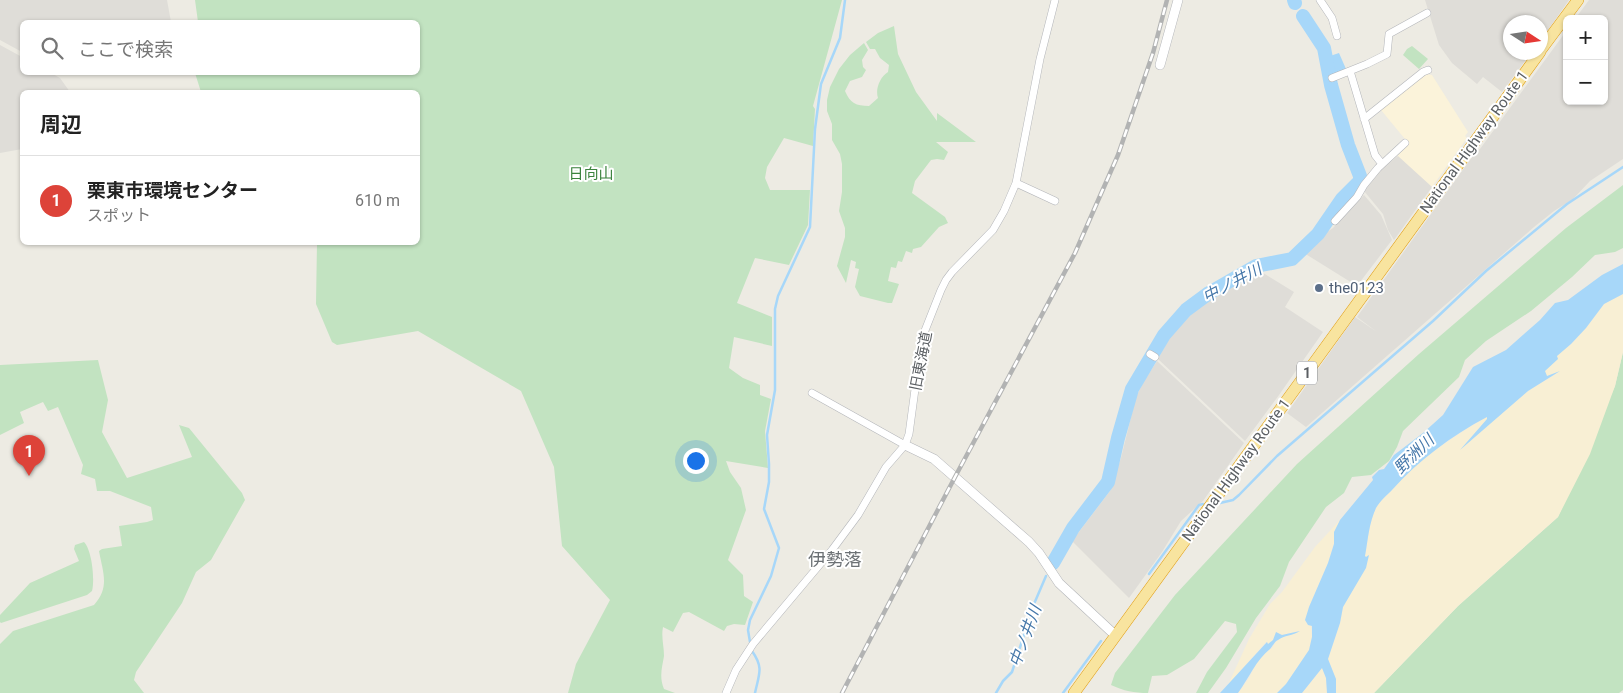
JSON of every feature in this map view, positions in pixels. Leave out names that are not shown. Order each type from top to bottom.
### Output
[{"type":"highway","name":"National Highway Route 1","points":[[1548,41],[1578,0]]},
{"type":"highway","name":"National Highway Route 1","points":[[1074,693],[1534,60]]},
{"type":"street","name":"旧東海道","points":[[726,693],[736,670],[753,644],[832,550],[858,514],[886,467],[905,445],[909,434],[915,381],[924,333],[941,290],[952,272],[993,230],[1004,211],[1016,183],[1040,59],[1055,0]]},
{"type":"street","points":[[1160,65],[1178,0]]},
{"type":"street","points":[[1320,0],[1332,18],[1337,36]]},
{"type":"street","points":[[1332,78],[1387,54],[1389,34],[1427,13]]},
{"type":"street","points":[[1364,119],[1428,70]]},
{"type":"street","points":[[1350,71],[1375,155],[1382,164]]},
{"type":"street","points":[[1334,221],[1382,164],[1405,143]]},
{"type":"street","points":[[1016,183],[1055,201]]},
{"type":"street","points":[[812,393],[934,460],[1028,542],[1039,553],[1059,583],[1116,636]]},
{"type":"shaded area","points":[[0,0],[167,0],[171,20],[20,20],[20,51],[0,40]]},
{"type":"shaded area","points":[[1425,0],[1569,0],[1548,30],[1548,15],[1503,15],[1503,60],[1526,60],[1502,92],[1483,77],[1477,84],[1452,63],[1439,45]]},
{"type":"shaded area","points":[[1589,0],[1623,0],[1623,159],[1590,181],[1573,199],[1534,227],[1306,427],[1287,413],[1355,317],[1377,332],[1357,317],[1477,150],[1480,149],[1545,60],[1548,60],[1548,56],[1563,35],[1563,105],[1608,105],[1608,15],[1578,15]]},
{"type":"shaded area","points":[[0,45],[20,56],[20,75],[55,75],[60,78],[69,90],[20,90],[20,149],[0,153]]},
{"type":"shaded area","points":[[1426,74],[1432,75],[1468,132],[1465,136],[1467,138],[1432,187],[1397,156],[1409,144],[1381,110]]},
{"type":"shaded area","points":[[1398,156],[1432,187],[1394,240],[1388,230],[1383,214],[1364,191],[1380,171]]},
{"type":"shaded area","points":[[1364,195],[1381,215],[1392,240],[1357,286],[1304,253],[1321,236],[1333,228]]},
{"type":"shaded area","points":[[1260,271],[1294,292],[1285,307],[1323,332],[1245,441],[1158,359],[1170,337],[1198,307],[1249,275]]},
{"type":"shaded area","points":[[1157,361],[1244,443],[1203,501],[1181,521],[1162,552],[1129,598],[1072,541],[1110,491],[1121,458],[1136,397]]},
{"type":"green space","name":"日向山","points":[[195,0],[842,0],[813,106],[815,109],[813,146],[784,138],[767,167],[765,178],[770,190],[810,190],[808,225],[789,265],[755,258],[737,303],[772,317],[772,346],[734,337],[729,368],[743,378],[760,385],[760,395],[771,399],[765,431],[768,468],[726,461],[730,472],[741,488],[746,510],[728,560],[743,575],[744,596],[753,602],[745,625],[734,624],[727,626],[724,631],[689,612],[683,613],[673,632],[663,627],[664,656],[661,672],[662,680],[664,689],[675,693],[568,693],[576,664],[610,600],[562,546],[554,467],[521,391],[418,331],[337,345],[332,342],[316,304],[317,245],[420,245],[420,90],[200,90],[196,75],[420,75],[420,20],[198,20]]},
{"type":"green space","points":[[894,26],[898,54],[916,92],[937,121],[937,113],[976,142],[936,142],[948,152],[944,160],[931,160],[915,181],[912,193],[945,217],[948,223],[939,227],[921,247],[913,249],[912,253],[906,251],[902,262],[898,261],[896,268],[891,267],[888,281],[899,284],[892,303],[888,303],[860,296],[855,287],[859,269],[855,268],[856,262],[851,260],[846,283],[837,266],[845,237],[845,228],[839,211],[842,192],[842,164],[840,154],[832,140],[832,124],[827,111],[827,100],[830,87],[839,69],[850,55],[864,43],[868,50],[862,60],[863,67],[866,70],[862,77],[850,81],[845,91],[851,101],[860,105],[869,106],[878,98],[879,84],[888,72],[889,65],[880,58],[875,49],[870,49],[866,42],[878,33]]},
{"type":"green space","points":[[1412,46],[1428,59],[1419,69],[1403,55]]},
{"type":"green space","points":[[1623,185],[1623,248],[1615,252],[1595,255],[1531,311],[1486,341],[1465,360],[1459,377],[1403,431],[1389,461],[1371,475],[1352,477],[1344,493],[1326,507],[1289,562],[1280,586],[1256,618],[1226,668],[1208,693],[1196,693],[1207,672],[1237,632],[1236,624],[1225,621],[1194,659],[1167,675],[1152,676],[1148,693],[1138,693],[1111,685],[1115,673],[1175,595],[1297,464],[1419,354],[1566,228]]},
{"type":"green space","points":[[1623,352],[1623,690],[1619,693],[1374,693],[1458,606],[1558,517],[1615,386]]},
{"type":"green space","points":[[98,360],[108,400],[102,432],[127,478],[192,457],[179,425],[189,428],[242,493],[245,500],[211,560],[196,572],[182,603],[136,672],[134,680],[144,693],[0,693],[0,644],[13,631],[94,605],[104,586],[99,551],[122,546],[119,526],[153,520],[151,507],[110,491],[97,491],[95,479],[81,474],[83,465],[58,407],[48,411],[43,402],[20,412],[24,423],[0,435],[0,365]]},
{"type":"green space","points":[[84,542],[89,551],[92,565],[92,591],[87,595],[0,622],[0,615],[30,583],[79,561],[74,549],[75,545]]},
{"type":"sand","points":[[1623,294],[1623,352],[1615,386],[1590,454],[1558,517],[1458,606],[1374,693],[1336,693],[1336,679],[1328,659],[1340,623],[1343,607],[1359,579],[1368,555],[1365,556],[1369,531],[1378,505],[1414,467],[1436,449],[1486,417],[1488,419],[1466,444],[1528,391],[1559,372],[1547,376],[1544,371],[1558,359],[1556,356],[1586,328],[1604,304]]},
{"type":"sand","points":[[1340,520],[1334,532],[1334,543],[1328,563],[1309,607],[1312,637],[1309,650],[1286,684],[1277,693],[1238,693],[1249,678],[1257,662],[1272,648],[1276,641],[1299,631],[1282,635],[1268,644],[1266,642],[1228,685],[1249,639],[1270,604],[1282,592],[1315,547]]},
{"type":"sand","points":[[1322,668],[1326,678],[1327,693],[1302,693]]},
{"type":"water","points":[[1339,53],[1346,69],[1332,74],[1330,56]]},
{"type":"water","name":"野洲川","points":[[1623,264],[1623,294],[1604,304],[1586,328],[1557,356],[1558,359],[1545,371],[1547,376],[1560,371],[1528,391],[1460,450],[1487,417],[1436,449],[1413,469],[1378,505],[1369,531],[1365,556],[1369,555],[1366,568],[1343,607],[1340,623],[1328,659],[1336,679],[1336,693],[1327,693],[1326,678],[1322,668],[1302,693],[1277,693],[1286,684],[1309,650],[1312,626],[1308,625],[1305,620],[1328,563],[1334,544],[1334,532],[1340,520],[1373,480],[1372,477],[1379,470],[1384,469],[1394,455],[1443,415],[1473,367],[1506,350],[1540,320],[1555,303],[1568,300],[1602,275]]},
{"type":"water","points":[[1300,631],[1275,642],[1257,664],[1238,693],[1220,693],[1267,642],[1268,644],[1273,640],[1276,632],[1282,635]]},
{"type":"waterway","points":[[750,642],[748,630],[750,620],[771,576],[779,548],[764,509],[769,482],[767,435],[775,390],[775,309],[778,296],[810,227],[815,129],[821,84],[840,38],[845,0]]},
{"type":"waterway","name":"中ノ井川","points":[[1053,563],[1073,528],[1108,482],[1132,389],[1164,335],[1186,310],[1209,293],[1256,266],[1292,259],[1318,234],[1342,199],[1360,181],[1331,85],[1324,48],[1303,16]]},
{"type":"waterway","points":[[1220,503],[1233,500],[1239,495],[1277,456],[1433,321],[1486,271],[1567,204],[1623,167]]},
{"type":"waterway","points":[[1149,574],[1199,505],[1203,504]]},
{"type":"waterway","name":"中ノ井川","points":[[996,693],[1003,681],[1012,672],[1034,604],[1046,576]]},
{"type":"waterway","points":[[1063,693],[1101,641]]},
{"type":"waterway","points":[[752,651],[759,667],[755,693]]},
{"type":"railway","points":[[842,693],[1075,253],[1118,155],[1153,53],[1167,0]]},
{"type":"place","name":"the0123","points":[[1319,288]]},
{"type":"place","name":"栗東市環境センター","points":[[29,476]]},
{"type":"district","name":"伊勢落","points":[[835,559]]}]
